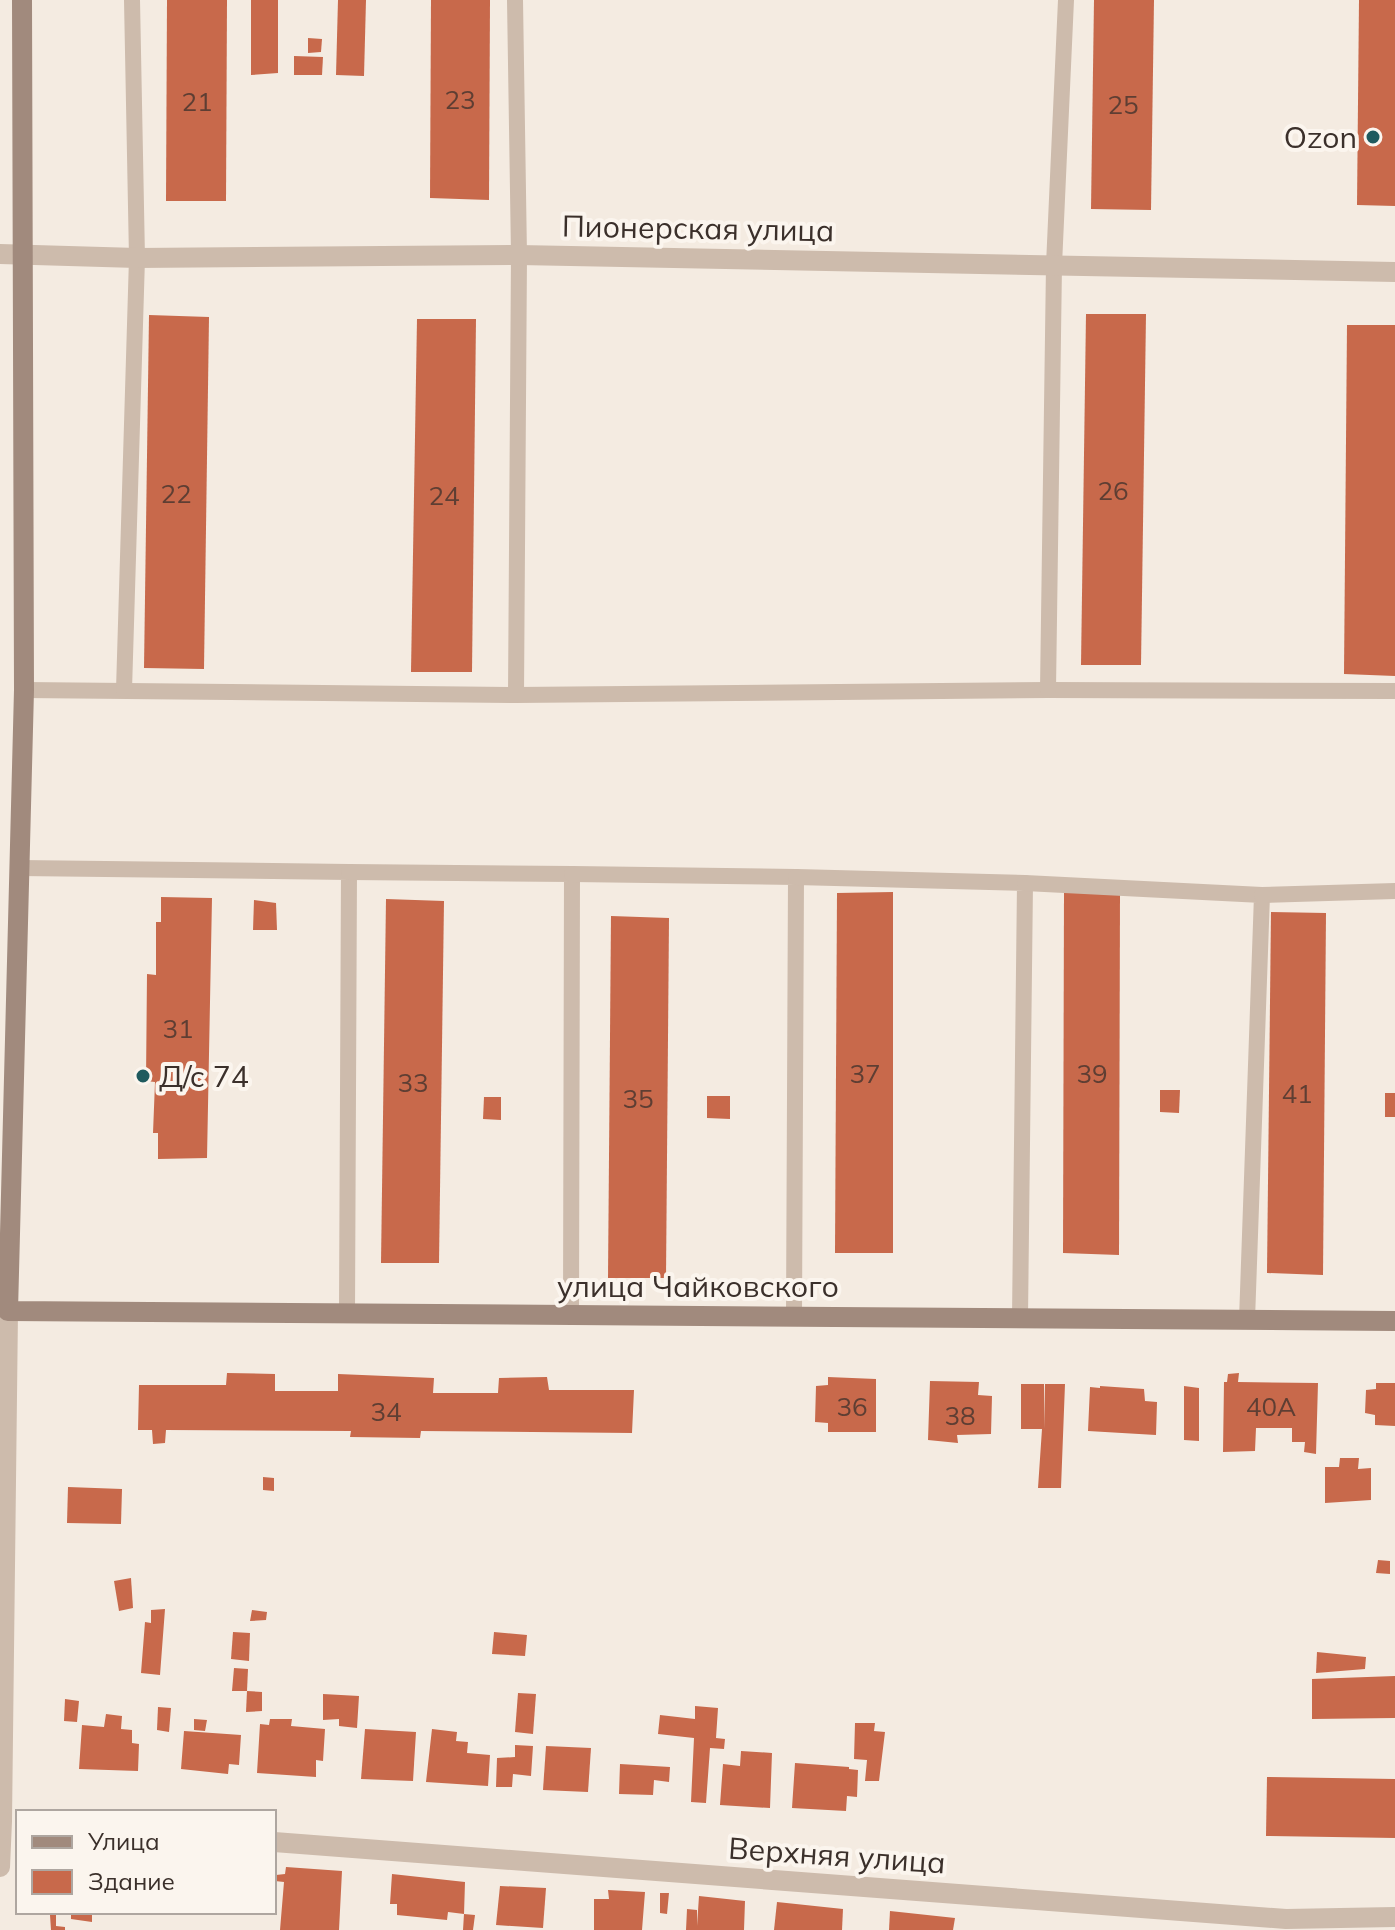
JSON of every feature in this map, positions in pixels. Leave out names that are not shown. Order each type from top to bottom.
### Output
[{"type":"main road","points":[[4,1310],[24,690],[22,0]]},
{"type":"main road","name":"улица Чайковского","points":[[4,1310],[1395,1321]]},
{"type":"street","name":"Пионерская улица","points":[[0,254],[137,258],[519,255],[1395,272]]},
{"type":"street","points":[[0,1867],[7,1821],[4,1310]]},
{"type":"street","name":"Верхняя улица","points":[[276,1842],[1286,1919],[1395,1917]]},
{"type":"lane","points":[[124,690],[137,258],[132,0]]},
{"type":"lane","points":[[515,0],[519,255],[516,695]]},
{"type":"lane","points":[[1048,690],[1054,265],[1066,0]]},
{"type":"lane","points":[[24,690],[516,695],[1048,690],[1395,691]]},
{"type":"lane","points":[[19,868],[796,877],[1025,883],[1262,895],[1395,891]]},
{"type":"lane","points":[[347,1313],[349,872]]},
{"type":"lane","points":[[571,1315],[572,874]]},
{"type":"lane","points":[[794,1317],[796,877]]},
{"type":"lane","points":[[1020,1318],[1025,883]]},
{"type":"lane","points":[[1247,1320],[1262,895]]},
{"type":"building","points":[[167,0],[227,0],[226,201],[166,201]]},
{"type":"building","points":[[251,0],[278,0],[278,73],[251,75]]},
{"type":"building","points":[[338,0],[366,0],[364,76],[336,75]]},
{"type":"building","points":[[431,0],[490,0],[489,200],[430,198]]},
{"type":"building","points":[[1094,0],[1154,0],[1151,210],[1091,209]]},
{"type":"building","points":[[1359,0],[1395,0],[1395,206],[1357,205]]},
{"type":"building","points":[[308,38],[322,39],[321,52],[308,53]]},
{"type":"building","points":[[294,56],[323,57],[322,75],[294,75]]},
{"type":"building","points":[[1086,314],[1146,314],[1141,665],[1081,665]]},
{"type":"building","points":[[149,315],[209,317],[204,669],[144,668]]},
{"type":"building","points":[[417,319],[476,319],[472,672],[411,672]]},
{"type":"building","points":[[1347,325],[1395,325],[1395,676],[1344,674]]},
{"type":"building","points":[[893,892],[893,1253],[835,1253],[837,893]]},
{"type":"building","points":[[1120,892],[1119,1255],[1063,1253],[1064,893]]},
{"type":"building","points":[[161,897],[212,898],[207,1158],[158,1159],[158,1133],[153,1133],[155,1082],[146,1081],[147,974],[156,975],[156,922],[161,922]]},
{"type":"building","points":[[386,899],[444,901],[439,1263],[381,1263]]},
{"type":"building","points":[[254,900],[276,903],[277,930],[253,930]]},
{"type":"building","points":[[1271,912],[1326,913],[1323,1275],[1267,1273]]},
{"type":"building","points":[[611,916],[669,918],[666,1278],[608,1278]]},
{"type":"building","points":[[1160,1090],[1180,1090],[1179,1113],[1160,1112]]},
{"type":"building","points":[[1385,1093],[1395,1093],[1395,1117],[1385,1117]]},
{"type":"building","points":[[707,1096],[730,1096],[730,1119],[707,1118]]},
{"type":"building","points":[[484,1097],[501,1097],[501,1120],[483,1119]]},
{"type":"building","points":[[227,1373],[275,1374],[275,1391],[338,1391],[338,1374],[434,1378],[433,1393],[498,1393],[499,1378],[547,1377],[549,1390],[634,1390],[632,1433],[421,1431],[420,1438],[350,1437],[351,1431],[166,1430],[165,1443],[153,1444],[152,1430],[138,1430],[139,1385],[226,1385]]},
{"type":"building","points":[[1239,1373],[1238,1382],[1318,1383],[1316,1454],[1304,1452],[1305,1442],[1292,1442],[1292,1428],[1256,1428],[1255,1451],[1223,1452],[1224,1382],[1227,1382],[1228,1374]]},
{"type":"building","points":[[828,1377],[876,1379],[876,1432],[828,1432],[828,1423],[815,1422],[816,1386],[828,1385]]},
{"type":"building","points":[[930,1381],[979,1382],[978,1395],[992,1396],[991,1434],[957,1435],[958,1443],[928,1440]]},
{"type":"building","points":[[1376,1383],[1395,1383],[1395,1426],[1375,1425],[1375,1415],[1365,1413],[1366,1390],[1376,1389]]},
{"type":"building","points":[[1021,1384],[1044,1384],[1045,1429],[1045,1384],[1065,1384],[1061,1488],[1038,1488],[1042,1429],[1021,1429]]},
{"type":"building","points":[[1184,1386],[1199,1388],[1199,1441],[1184,1440]]},
{"type":"building","points":[[1090,1387],[1144,1389],[1145,1401],[1157,1402],[1156,1435],[1088,1431]]},
{"type":"building","points":[[1340,1458],[1359,1458],[1358,1469],[1371,1468],[1371,1500],[1325,1503],[1325,1467],[1339,1467]]},
{"type":"building","points":[[263,1477],[274,1478],[274,1491],[263,1490]]},
{"type":"building","points":[[68,1487],[122,1489],[121,1524],[67,1523]]},
{"type":"building","points":[[1378,1560],[1390,1561],[1390,1574],[1376,1573]]},
{"type":"building","points":[[131,1578],[133,1608],[119,1611],[114,1581]]},
{"type":"building","points":[[165,1609],[160,1675],[141,1673],[145,1622],[151,1623],[151,1610]]},
{"type":"building","points":[[252,1610],[267,1612],[266,1620],[250,1621]]},
{"type":"building","points":[[233,1632],[250,1633],[249,1661],[231,1659]]},
{"type":"building","points":[[494,1632],[527,1635],[525,1656],[492,1654]]},
{"type":"building","points":[[1317,1652],[1366,1657],[1365,1669],[1316,1673]]},
{"type":"building","points":[[234,1668],[248,1669],[247,1691],[232,1691]]},
{"type":"building","points":[[1395,1676],[1395,1718],[1312,1719],[1312,1679]]},
{"type":"building","points":[[247,1691],[262,1692],[262,1711],[246,1712]]},
{"type":"building","points":[[518,1693],[536,1694],[533,1734],[515,1732]]},
{"type":"building","points":[[323,1694],[359,1696],[357,1728],[339,1726],[339,1719],[323,1720]]},
{"type":"building","points":[[65,1699],[79,1701],[77,1722],[64,1721]]},
{"type":"building","points":[[695,1706],[718,1708],[716,1738],[725,1739],[724,1749],[710,1748],[706,1803],[691,1802],[694,1738],[658,1734],[660,1715],[695,1719]]},
{"type":"building","points":[[158,1707],[171,1708],[169,1732],[157,1730]]},
{"type":"building","points":[[106,1714],[122,1716],[121,1729],[132,1730],[132,1743],[139,1744],[138,1771],[79,1769],[82,1725],[104,1727]]},
{"type":"building","points":[[194,1719],[207,1720],[205,1731],[194,1730]]},
{"type":"building","points":[[270,1719],[292,1719],[291,1726],[325,1729],[323,1761],[316,1760],[316,1777],[257,1773],[260,1724],[269,1725]]},
{"type":"building","points":[[855,1723],[875,1723],[874,1731],[885,1732],[879,1781],[865,1781],[867,1760],[854,1759]]},
{"type":"building","points":[[365,1729],[416,1732],[413,1781],[361,1779]]},
{"type":"building","points":[[432,1729],[457,1732],[456,1741],[468,1742],[467,1753],[490,1755],[488,1786],[426,1782]]},
{"type":"building","points":[[184,1731],[241,1735],[239,1765],[229,1764],[228,1774],[181,1769]]},
{"type":"building","points":[[515,1745],[533,1746],[531,1776],[513,1774],[512,1787],[496,1787],[497,1758],[515,1757]]},
{"type":"building","points":[[546,1746],[591,1748],[588,1792],[543,1790]]},
{"type":"building","points":[[741,1751],[772,1753],[770,1808],[720,1805],[723,1764],[740,1766]]},
{"type":"building","points":[[795,1763],[858,1770],[857,1797],[847,1796],[846,1811],[792,1808]]},
{"type":"building","points":[[620,1764],[670,1767],[669,1782],[654,1780],[653,1795],[619,1794]]},
{"type":"building","points":[[1267,1777],[1395,1779],[1395,1838],[1266,1836]]},
{"type":"building","points":[[286,1867],[342,1871],[339,1930],[280,1930],[284,1882],[276,1881],[276,1875],[285,1874]]},
{"type":"building","points":[[392,1874],[465,1882],[464,1914],[448,1912],[447,1920],[397,1915],[397,1904],[390,1904]]},
{"type":"building","points":[[500,1886],[546,1888],[543,1928],[496,1925]]},
{"type":"building","points":[[608,1890],[645,1892],[642,1930],[594,1930],[594,1899],[609,1899]]},
{"type":"building","points":[[660,1893],[669,1893],[667,1914],[660,1913]]},
{"type":"building","points":[[699,1896],[745,1901],[744,1930],[686,1930],[687,1909],[697,1910],[697,1926]]},
{"type":"building","points":[[777,1902],[843,1909],[842,1930],[774,1930]]},
{"type":"building","points":[[890,1911],[955,1918],[953,1930],[889,1930]]},
{"type":"building","points":[[71,1914],[92,1914],[92,1922],[71,1919]]},
{"type":"building","points":[[464,1914],[475,1915],[473,1930],[463,1930]]},
{"type":"building","points":[[50,1915],[56,1915],[56,1926],[65,1927],[65,1930],[51,1930]]},
{"type":"place","name":"Ozon","points":[[1373,137]]},
{"type":"place","name":"Д/с 74","points":[[143,1076]]}]
